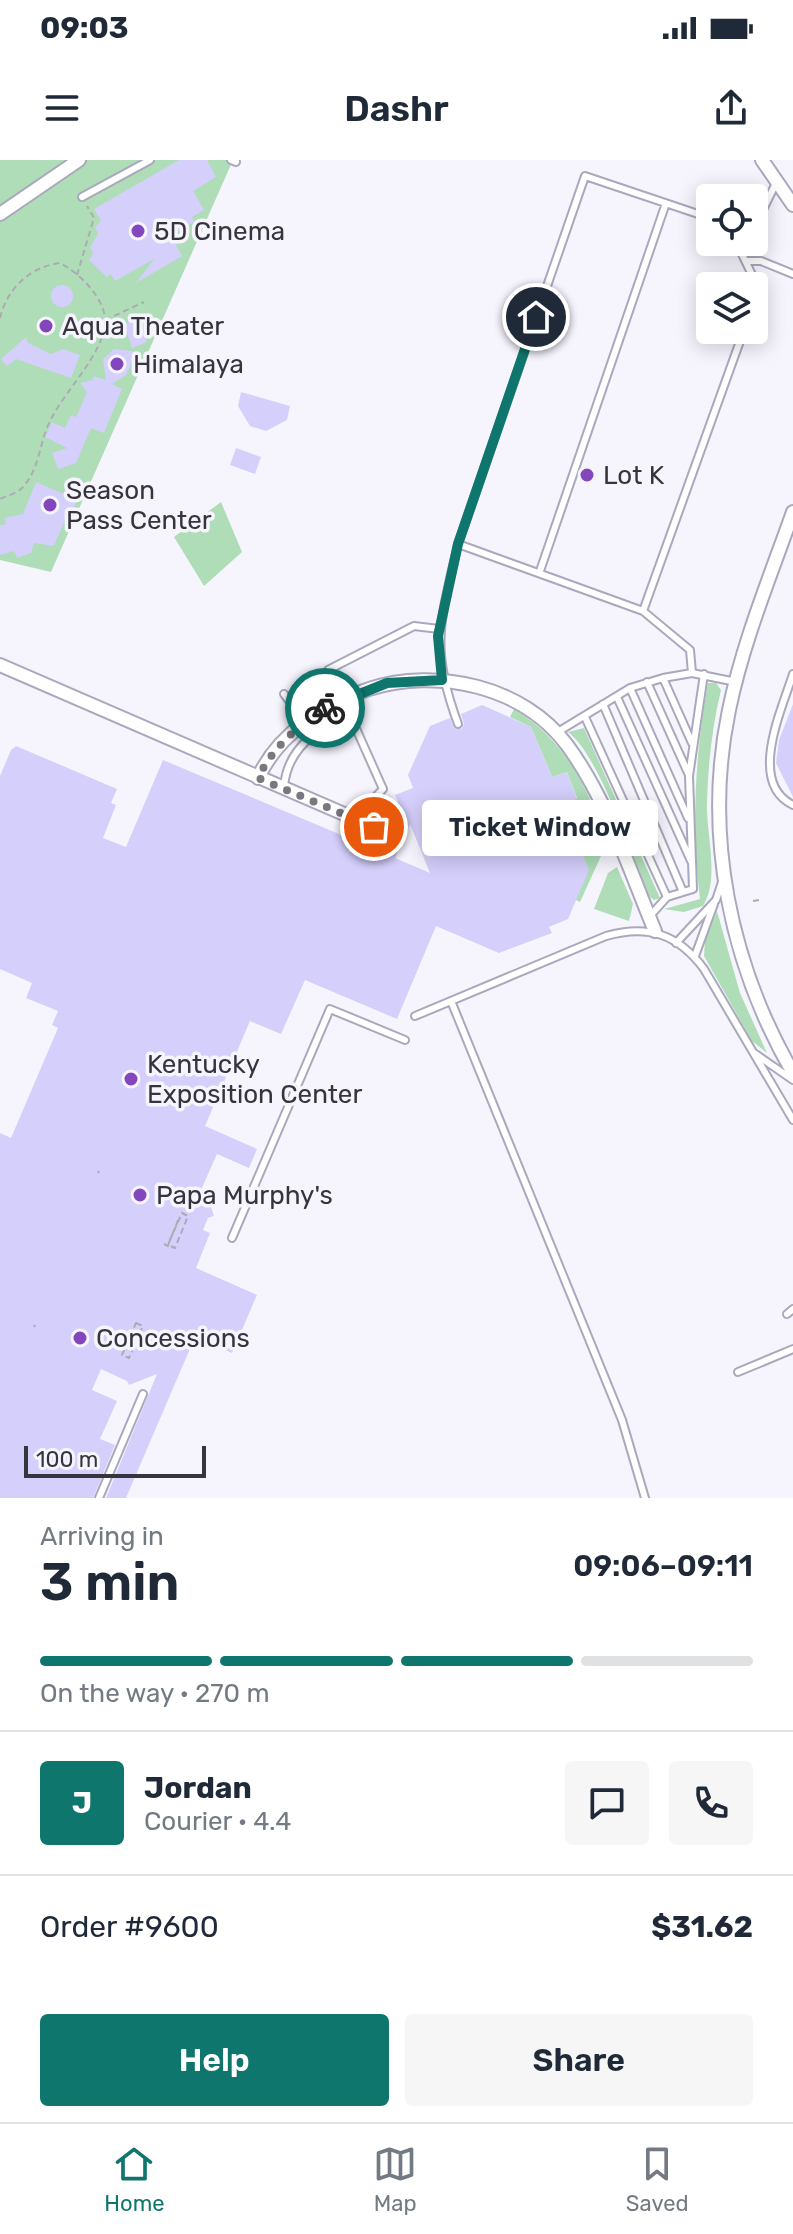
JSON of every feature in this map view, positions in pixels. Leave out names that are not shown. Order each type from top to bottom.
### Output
[{"type":"street","points":[[0,214],[79,160]]},
{"type":"street","points":[[762,160],[793,205]]},
{"type":"street","points":[[777,181],[793,180]]},
{"type":"street","points":[[793,512],[736,682],[726,726],[719,791],[724,876],[738,946],[760,1010],[793,1073]]},
{"type":"street","points":[[0,665],[374,827]]},
{"type":"street","points":[[258,778],[264,764],[305,722],[331,704],[387,683],[442,680],[498,693],[528,710],[556,733],[585,774],[655,931]]},
{"type":"lane","points":[[82,197],[150,160]]},
{"type":"lane","points":[[458,724],[442,680],[439,629],[458,544],[585,176],[696,213]]},
{"type":"lane","points":[[768,199],[777,181]]},
{"type":"lane","points":[[540,571],[666,203]]},
{"type":"lane","points":[[743,256],[751,272]]},
{"type":"lane","points":[[746,261],[761,261],[793,274]]},
{"type":"lane","points":[[643,611],[739,344]]},
{"type":"lane","points":[[458,544],[540,571],[643,611],[690,650],[692,673]]},
{"type":"lane","points":[[328,670],[414,626],[439,629]]},
{"type":"lane","points":[[556,733],[630,688],[647,682],[692,673],[736,682]]},
{"type":"lane","points":[[649,917],[667,897],[693,889],[689,776],[704,674]]},
{"type":"lane","points":[[793,674],[771,752],[771,781],[782,800],[793,805]]},
{"type":"lane","points":[[663,678],[693,744]]},
{"type":"lane","points":[[647,682],[689,776]]},
{"type":"lane","points":[[630,688],[689,822]]},
{"type":"lane","points":[[284,694],[305,722]]},
{"type":"lane","points":[[617,697],[692,864]]},
{"type":"lane","points":[[603,704],[683,892]]},
{"type":"lane","points":[[284,789],[289,758],[320,728],[350,715],[383,789],[354,819]]},
{"type":"lane","points":[[585,717],[667,897]]},
{"type":"lane","points":[[695,956],[724,876]]},
{"type":"lane","points":[[676,943],[716,900]]},
{"type":"lane","points":[[415,1016],[606,936],[631,929],[655,931],[695,956],[793,1120]]},
{"type":"lane","points":[[451,1001],[622,1420],[645,1498]]},
{"type":"lane","points":[[232,1238],[330,1009],[405,1040]]},
{"type":"lane","points":[[751,1051],[793,1080]]},
{"type":"lane","points":[[738,1372],[791,1349]]},
{"type":"lane","points":[[99,1498],[143,1394]]},
{"type":"path","points":[[77,275],[94,218],[82,197]]},
{"type":"path","points":[[0,318],[12,287],[35,272],[60,263],[94,293],[105,330],[51,418],[38,463],[21,490],[0,499]]},
{"type":"path","points":[[104,320],[144,302]]},
{"type":"path","points":[[753,901],[759,900]]},
{"type":"path","points":[[164,1244],[168,1246],[169,1242],[175,1230],[182,1213],[188,1216],[175,1248],[168,1245],[179,1218]]},
{"type":"path","points":[[132,1322],[135,1326]]},
{"type":"path","points":[[124,1350],[136,1323],[143,1326],[129,1358],[122,1355],[135,1326]]},
{"type":"green space","points":[[0,160],[233,160],[51,572],[0,560]]},
{"type":"green space","points":[[221,502],[242,552],[204,586],[174,537]]},
{"type":"green space","points":[[708,683],[716,683],[721,690],[709,760],[707,815],[711,883],[703,906],[684,912],[664,909],[700,899],[696,791]]},
{"type":"green space","points":[[514,709],[544,732],[567,759],[586,790],[601,825],[575,835],[562,804],[577,798],[567,772],[552,777],[531,727],[510,717]]},
{"type":"green space","points":[[584,728],[660,898],[654,900],[650,897],[603,784],[580,744],[568,732]]},
{"type":"green space","points":[[604,830],[606,845],[580,902],[576,900],[577,842]]},
{"type":"green space","points":[[617,867],[633,904],[629,921],[594,909],[608,873]]},
{"type":"green space","points":[[717,911],[740,993],[767,1053],[752,1041],[704,956],[705,941]]},
{"type":"building","name":"5D Cinema","points":[[179,160],[207,160],[216,177],[193,191],[204,210],[192,217],[194,222],[171,236],[182,256],[136,283],[154,259],[115,281],[111,274],[107,277],[89,260],[93,253],[90,248],[98,233],[95,227],[101,221],[94,209]]},
{"type":"building","points":[[62,285],[70,288],[73,296],[70,304],[62,307],[54,304],[51,296],[54,288]]},
{"type":"building","points":[[138,319],[147,342],[132,348],[124,324]]},
{"type":"building","points":[[26,337],[28,343],[51,354],[63,349],[80,355],[71,378],[16,359],[7,366],[1,359]]},
{"type":"building","points":[[114,349],[133,351],[126,375],[112,384],[122,389],[104,433],[91,428],[76,463],[58,469],[52,453],[67,448],[45,437],[52,422],[65,428],[71,415],[76,417],[87,392],[80,383],[92,380],[94,376],[106,380],[103,359]]},
{"type":"building","points":[[241,392],[290,406],[287,420],[266,431],[250,426],[238,406]]},
{"type":"building","points":[[236,448],[261,457],[255,474],[230,465]]},
{"type":"building","points":[[36,482],[77,500],[68,521],[65,520],[54,546],[34,543],[31,553],[17,558],[14,551],[0,555],[0,525],[6,524],[4,518],[23,514]]},
{"type":"building","points":[[793,704],[793,797],[776,763],[779,740]]},
{"type":"building","name":"Kentucky Exposition Center","points":[[482,705],[531,727],[552,777],[567,772],[577,799],[562,804],[589,870],[568,919],[549,927],[552,933],[499,953],[436,926],[397,1019],[305,980],[281,1034],[250,1021],[205,1126],[257,1149],[249,1168],[217,1154],[195,1203],[208,1198],[214,1216],[208,1218],[203,1230],[210,1233],[196,1268],[257,1295],[232,1353],[195,1337],[126,1498],[106,1498],[157,1374],[129,1385],[127,1381],[101,1369],[92,1390],[117,1401],[100,1439],[115,1445],[93,1498],[0,1498],[0,1133],[11,1138],[58,1028],[52,1025],[58,1011],[26,998],[32,983],[0,969],[0,776],[11,750],[16,746],[117,789],[111,803],[116,805],[103,838],[126,847],[163,760],[377,850],[398,801],[395,795],[413,788],[408,775],[430,726],[450,718],[454,728],[461,729],[464,724],[461,714]],"holes":[[[410,824],[430,873],[395,858]]]},
{"type":"way so far","points":[[325,708],[283,743],[264,764],[258,778],[374,827]]},
{"type":"place","name":"5D Cinema","points":[[138,231]]},
{"type":"place","name":"Aqua Theater","points":[[46,326]]},
{"type":"place","name":"Himalaya","points":[[117,364]]},
{"type":"place","name":"Lot K","points":[[587,475]]},
{"type":"place","name":"Season Pass Center","points":[[50,505]]},
{"type":"place","name":"Ticket Window","points":[[374,827]]},
{"type":"place","name":"Kentucky Exposition Center","points":[[131,1079]]},
{"type":"place","name":"Papa Murphy's","points":[[140,1195]]},
{"type":"place","name":"Concessions","points":[[80,1338]]},
{"type":"route","points":[[325,708],[387,683],[442,680],[438,636],[458,544],[536,317]]}]
